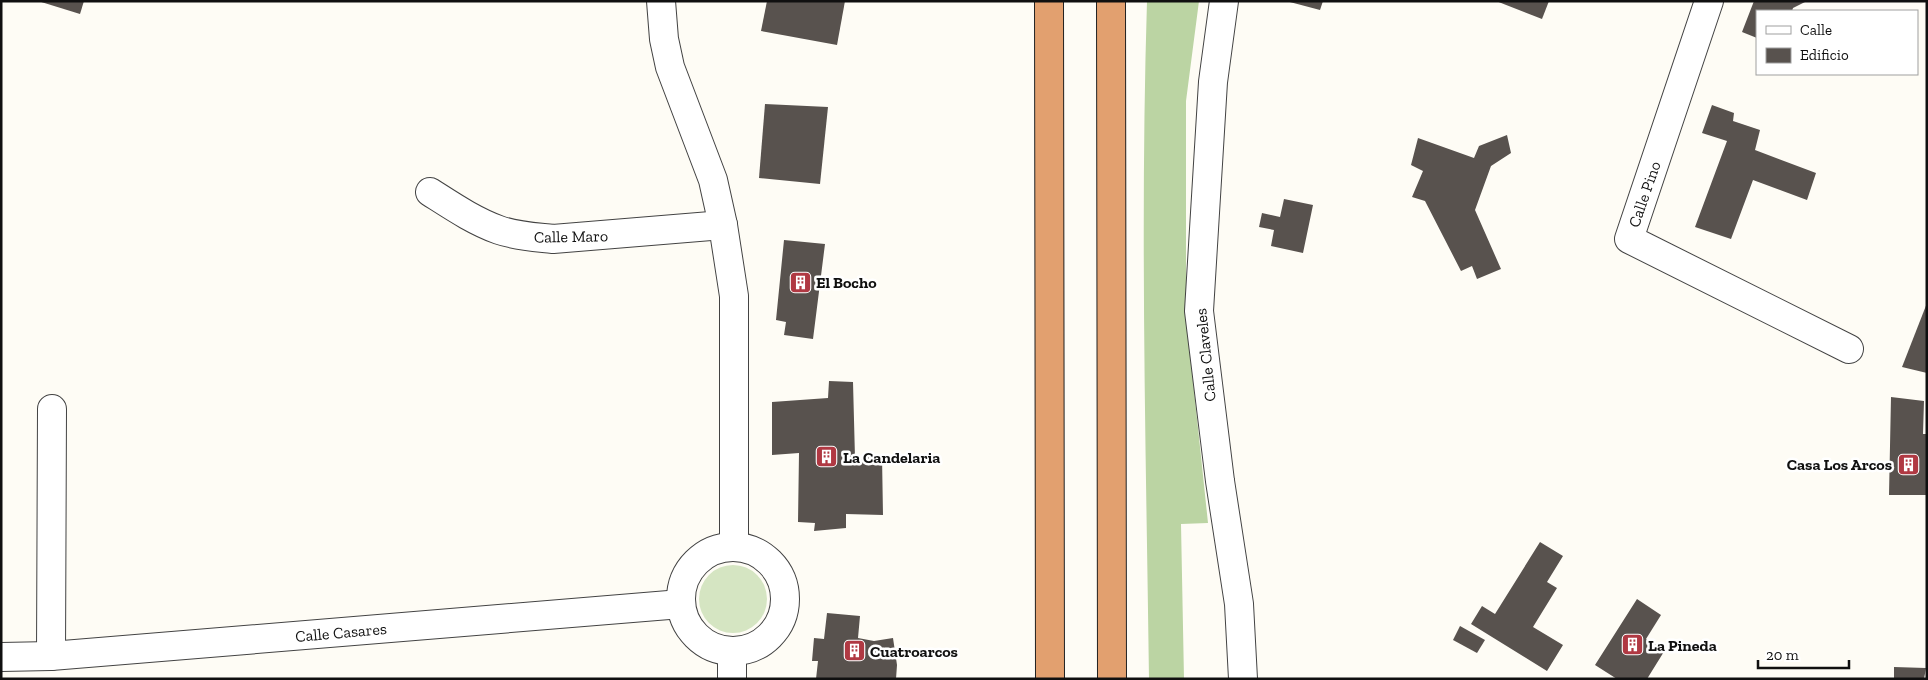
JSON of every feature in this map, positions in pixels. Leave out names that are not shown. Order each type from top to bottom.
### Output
[{"type":"highway","points":[[1050,1],[1050,679]]},
{"type":"highway","points":[[1111,1],[1112,679]]},
{"type":"street","points":[[661,1],[664,39],[670,67],[714,180],[724,225],[734,296],[734,546]]},
{"type":"street","name":"Calle Claveles","points":[[1224,1],[1213,82],[1199,312],[1220,481],[1239,604],[1243,679]]},
{"type":"street","name":"Calle Pino","points":[[1709,1],[1629,239],[1849,349]]},
{"type":"street","name":"Calle Maro","points":[[430,192],[471,218],[500,230],[527,237],[553,239],[724,225]]},
{"type":"street","points":[[51,656],[52,409]]},
{"type":"street","points":[[734,546],[764,557],[775,569],[783,583],[785,600],[782,616],[775,630],[763,642],[748,650],[732,652],[717,649],[703,643],[692,632],[684,619],[681,604],[682,587],[689,571],[701,558],[716,550],[734,546]]},
{"type":"street","name":"Calle Casares","points":[[1,657],[51,656],[681,604]]},
{"type":"street","points":[[732,652],[732,679]]},
{"type":"green space","points":[[1147,1],[1199,1],[1186,101],[1186,314],[1208,523],[1181,524],[1184,679],[1149,679],[1144,255]]},
{"type":"green space","points":[[726,565],[740,565],[752,570],[762,580],[767,592],[767,606],[762,618],[752,628],[740,633],[726,633],[714,628],[704,618],[699,606],[699,592],[704,580],[714,570]]},
{"type":"building","points":[[38,1],[84,1],[80,14]]},
{"type":"building","points":[[767,1],[845,1],[837,45],[761,31]]},
{"type":"building","points":[[1286,1],[1323,1],[1320,10]]},
{"type":"building","points":[[1496,1],[1549,1],[1542,19]]},
{"type":"building","points":[[1754,1],[1807,1],[1792,10],[1756,10],[1756,38],[1742,32]]},
{"type":"building","points":[[765,104],[828,107],[820,184],[759,178]]},
{"type":"building","points":[[1712,105],[1734,113],[1733,121],[1760,130],[1755,150],[1816,173],[1807,200],[1753,180],[1731,239],[1695,227],[1727,141],[1702,133]]},
{"type":"building","points":[[1507,135],[1511,153],[1491,166],[1475,210],[1501,269],[1477,279],[1472,266],[1461,271],[1425,201],[1412,197],[1423,171],[1411,165],[1418,138],[1474,158],[1479,146]]},
{"type":"building","points":[[1284,199],[1313,205],[1303,253],[1271,246],[1274,230],[1259,227],[1262,213],[1280,217]]},
{"type":"building","name":"El Bocho","points":[[784,240],[825,244],[813,339],[784,335],[786,322],[776,320]]},
{"type":"building","points":[[1927,303],[1927,373],[1902,367]]},
{"type":"building","name":"La Candelaria","points":[[829,381],[853,382],[855,458],[882,456],[883,515],[846,514],[846,528],[814,531],[815,523],[798,522],[799,453],[772,455],[772,402],[828,398]]},
{"type":"building","name":"Casa Los Arcos","points":[[1891,397],[1924,401],[1923,434],[1927,434],[1927,495],[1889,495]]},
{"type":"building","points":[[1540,542],[1563,556],[1547,582],[1557,588],[1533,627],[1563,645],[1547,671],[1471,624],[1482,606],[1495,614]]},
{"type":"building","name":"La Pineda","points":[[1637,599],[1661,615],[1646,639],[1665,650],[1647,679],[1617,679],[1595,665]]},
{"type":"building","name":"Cuatroarcos","points":[[827,613],[860,616],[858,638],[874,641],[893,638],[897,665],[896,679],[816,679],[818,661],[812,661],[814,638],[824,639]]},
{"type":"building","points":[[1460,626],[1485,640],[1477,653],[1453,640]]},
{"type":"building","points":[[1894,667],[1926,668],[1924,679],[1894,679]]},
{"type":"place","name":"El Bocho","points":[[800,282]]},
{"type":"place","name":"La Candelaria","points":[[827,457]]},
{"type":"place","name":"Casa Los Arcos","points":[[1908,464]]},
{"type":"place","name":"La Pineda","points":[[1632,645]]},
{"type":"place","name":"Cuatroarcos","points":[[854,651]]}]
